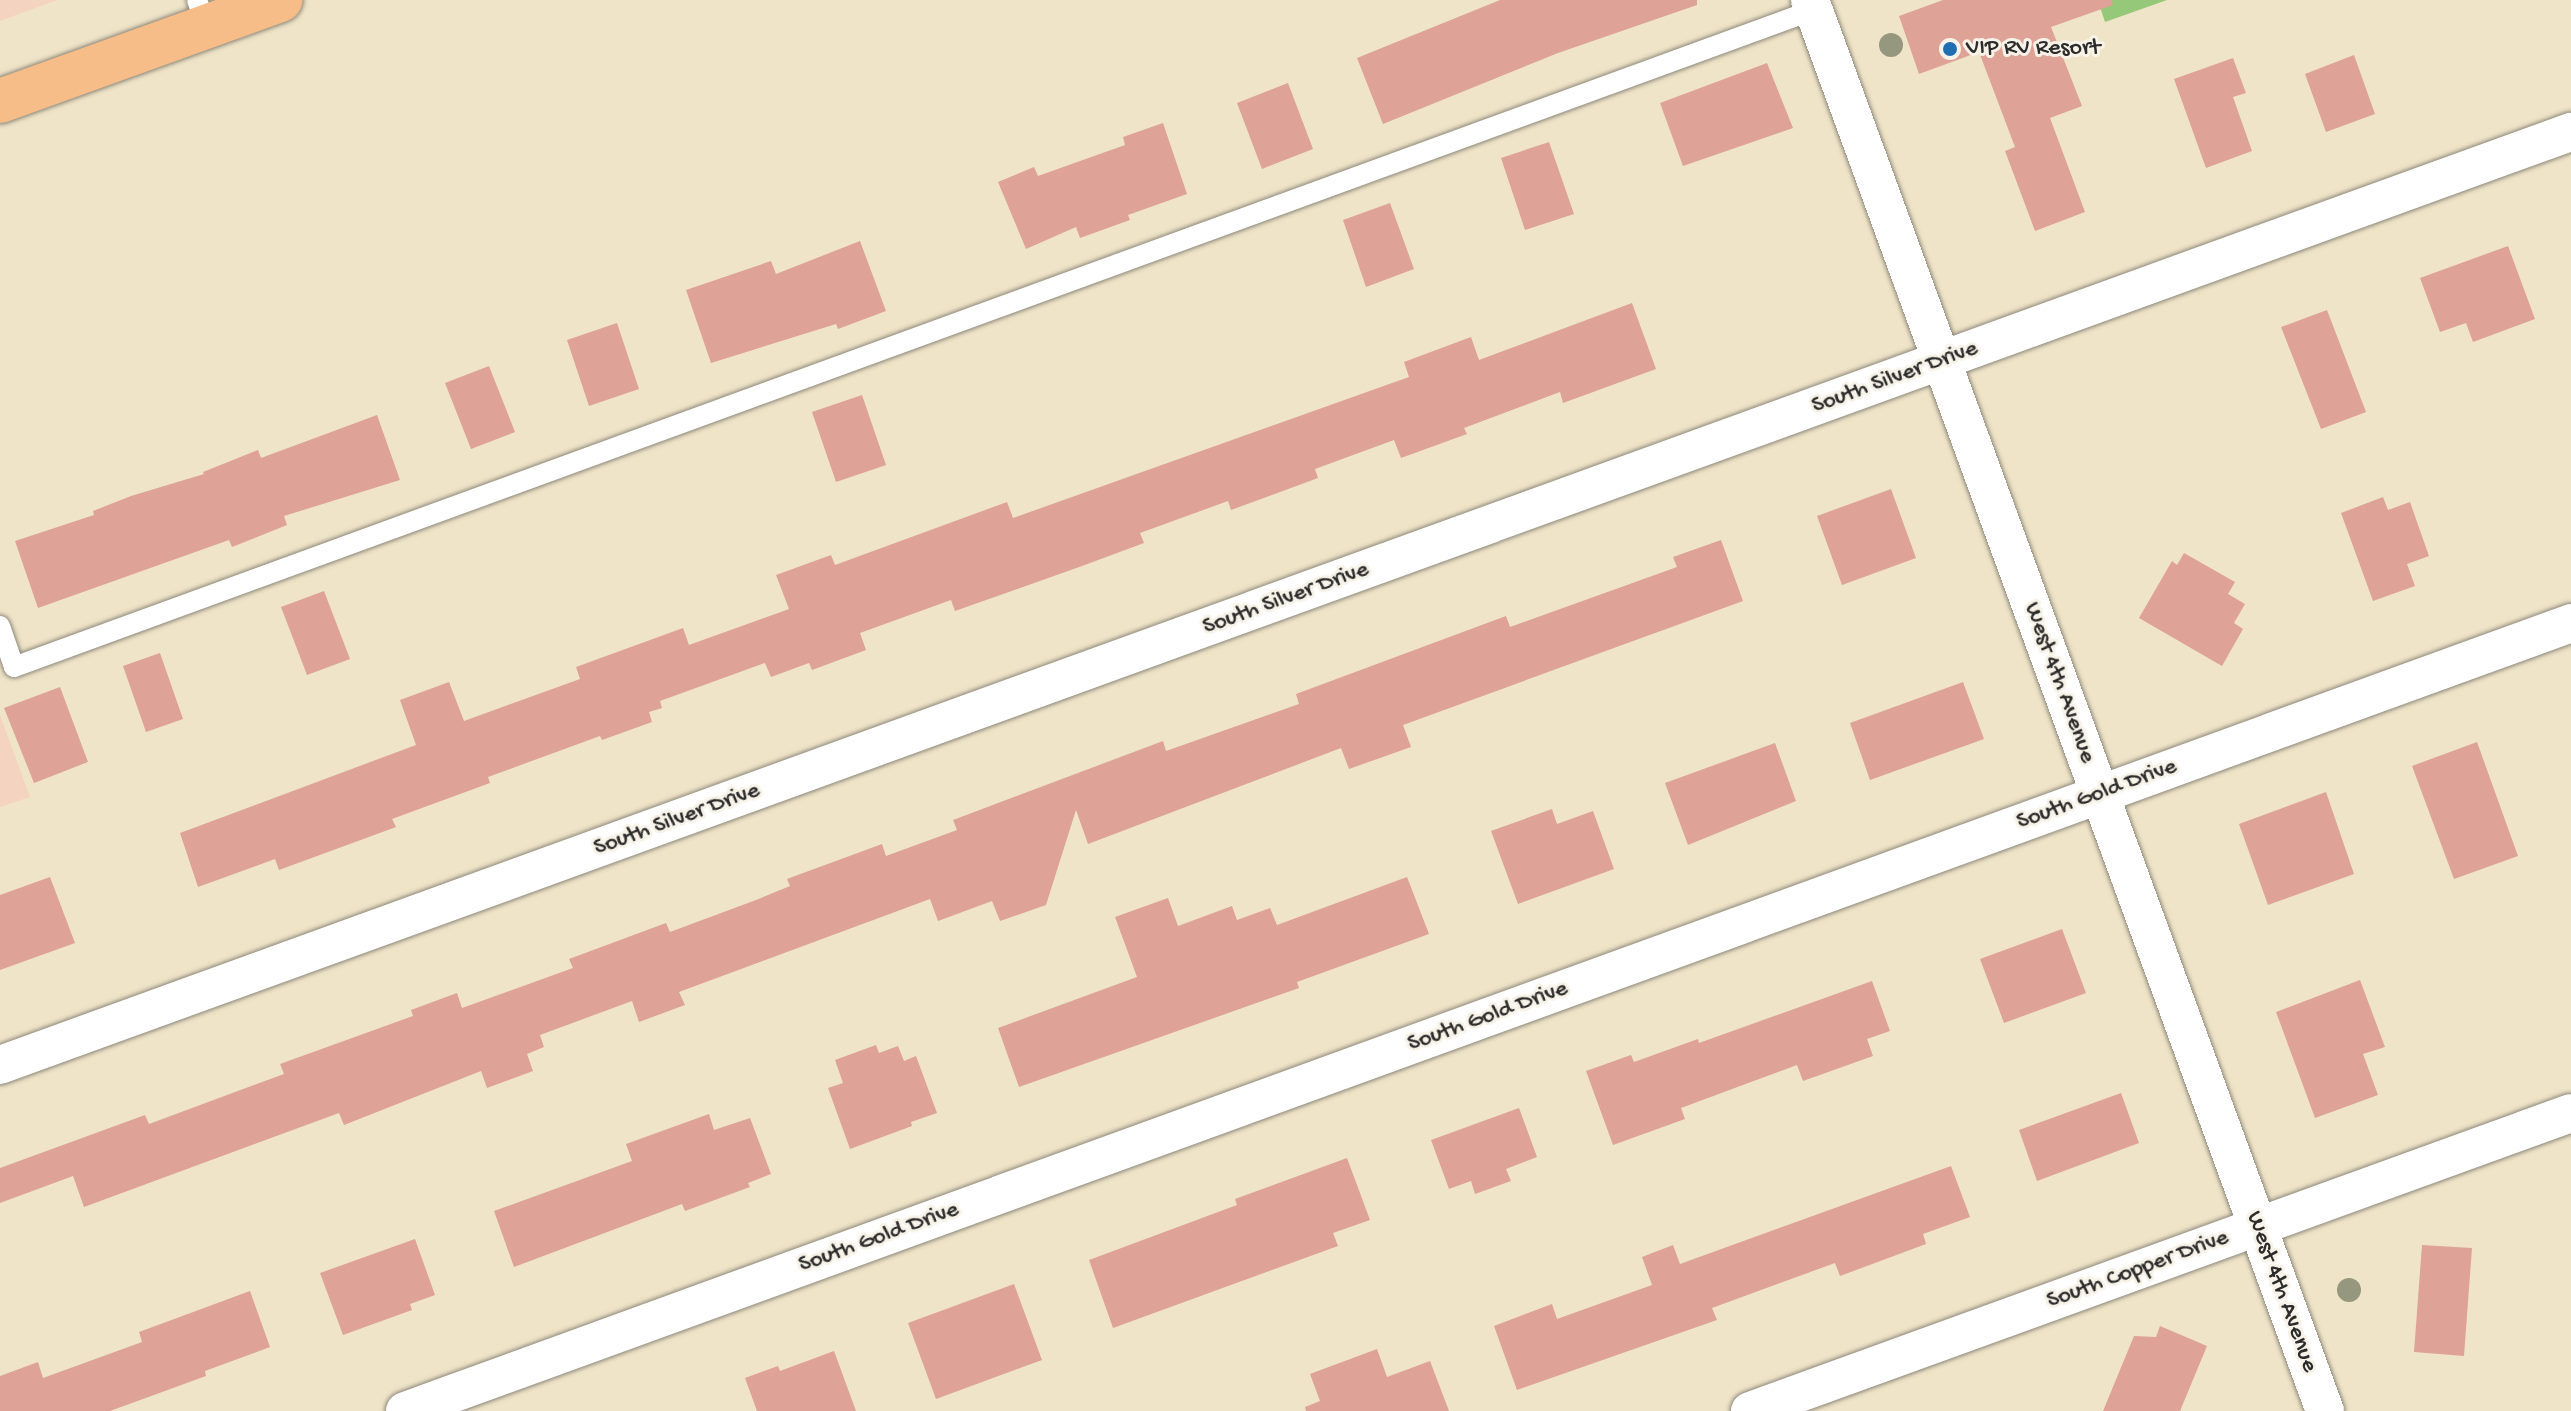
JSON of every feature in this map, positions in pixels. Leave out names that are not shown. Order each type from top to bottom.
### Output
[{"type":"main road","points":[[0,101],[202,13],[280,0]]},
{"type":"street","name":"West 4th Avenue","points":[[1812,5],[2325,1411]]},
{"type":"street","name":"South Silver Drive","points":[[0,1065],[2571,132]]},
{"type":"street","name":"South Gold Drive","points":[[405,1411],[2571,623]]},
{"type":"street","name":"South Copper Drive","points":[[1750,1411],[2571,1113]]},
{"type":"lane","points":[[0,626],[14,667],[1812,5]]},
{"type":"shaded area","points":[[0,0],[57,0],[0,21]]},
{"type":"shaded area","points":[[0,715],[30,797],[0,807]]},
{"type":"green space","points":[[2111,0],[2167,0],[2105,22],[2099,4]]},
{"type":"building","points":[[1500,0],[1697,0],[1697,5],[1558,53],[1383,124],[1357,58]]},
{"type":"building","points":[[1943,0],[2112,0],[2113,5],[2051,27],[2082,106],[2050,118],[2085,212],[2035,231],[2005,151],[2015,147],[1979,52],[1919,74],[1899,16]]},
{"type":"building","points":[[2354,55],[2375,114],[2326,132],[2305,74]]},
{"type":"building","points":[[2233,58],[2246,93],[2233,97],[2252,151],[2206,168],[2174,79]]},
{"type":"building","points":[[1767,63],[1793,128],[1683,166],[1660,103]]},
{"type":"building","points":[[1288,83],[1313,149],[1262,169],[1237,103]]},
{"type":"building","points":[[1163,123],[1187,194],[1128,215],[1130,220],[1080,238],[1076,227],[1026,249],[998,182],[1034,167],[1038,176],[1125,145],[1123,137]]},
{"type":"building","points":[[1549,142],[1574,214],[1525,230],[1501,158]]},
{"type":"building","points":[[1390,203],[1414,269],[1366,287],[1343,220]]},
{"type":"building","points":[[860,241],[886,311],[838,329],[836,324],[711,363],[686,290],[771,261],[776,274]]},
{"type":"building","points":[[2508,246],[2535,319],[2473,342],[2466,323],[2440,332],[2420,278]]},
{"type":"building","points":[[1632,303],[1656,369],[1563,403],[1560,392],[1464,428],[1467,434],[1401,458],[1394,440],[1315,469],[1318,478],[1231,510],[1228,501],[1140,533],[1144,543],[1082,566],[955,611],[951,600],[860,633],[866,650],[812,670],[809,663],[771,677],[765,663],[660,701],[662,708],[649,712],[652,722],[602,740],[600,736],[488,777],[490,783],[392,819],[396,827],[279,870],[275,859],[198,887],[180,833],[416,745],[400,700],[449,682],[464,721],[580,679],[576,667],[683,628],[689,645],[789,609],[776,575],[831,555],[835,565],[1007,502],[1013,518],[1409,377],[1404,362],[1471,337],[1479,360]]},
{"type":"building","points":[[2327,310],[2366,412],[2321,429],[2281,327]]},
{"type":"building","points":[[617,323],[639,389],[589,406],[567,340]]},
{"type":"building","points":[[489,366],[515,432],[471,449],[445,383]]},
{"type":"building","points":[[862,395],[886,465],[836,482],[812,412]]},
{"type":"building","points":[[377,415],[400,480],[284,516],[287,525],[232,547],[229,540],[38,608],[15,541],[94,515],[93,511],[131,496],[204,474],[258,450],[261,458]]},
{"type":"building","points":[[1891,489],[1916,558],[1842,585],[1817,516]]},
{"type":"building","points":[[2383,497],[2388,510],[2410,502],[2429,556],[2407,564],[2415,586],[2373,601],[2341,513]]},
{"type":"building","points":[[1721,540],[1743,601],[1403,725],[1411,747],[1349,769],[1341,748],[1088,844],[1076,810],[1046,905],[1000,921],[992,901],[938,921],[930,899],[679,992],[685,1005],[639,1022],[632,1001],[540,1035],[544,1047],[527,1054],[533,1071],[487,1088],[481,1071],[344,1125],[339,1113],[84,1207],[73,1176],[0,1203],[0,1168],[145,1115],[149,1124],[284,1074],[280,1064],[413,1016],[411,1010],[457,993],[462,1008],[573,968],[569,959],[666,923],[670,932],[790,886],[787,879],[882,844],[886,856],[957,830],[953,820],[1163,741],[1166,751],[1299,704],[1296,694],[1506,616],[1510,627],[1677,567],[1673,557]]},
{"type":"building","points":[[2184,553],[2235,582],[2228,594],[2245,604],[2234,623],[2243,629],[2222,666],[2139,618],[2172,561],[2177,565]]},
{"type":"building","points":[[324,591],[350,659],[307,675],[281,607]]},
{"type":"building","points":[[160,653],[183,719],[146,732],[123,666]]},
{"type":"building","points":[[1963,682],[1984,739],[1870,780],[1850,723]]},
{"type":"building","points":[[60,687],[88,762],[34,783],[4,708]]},
{"type":"building","points":[[2477,742],[2518,856],[2454,879],[2412,766]]},
{"type":"building","points":[[1775,743],[1796,801],[1688,845],[1665,783]]},
{"type":"building","points":[[2326,792],[2354,874],[2268,905],[2239,824]]},
{"type":"building","points":[[1552,809],[1557,824],[1593,811],[1614,869],[1518,904],[1491,831]]},
{"type":"building","points":[[50,877],[75,943],[0,970],[0,895]]},
{"type":"building","points":[[1407,877],[1429,934],[1297,982],[1299,988],[1019,1087],[998,1028],[1137,977],[1115,917],[1168,898],[1178,926],[1232,906],[1237,920],[1270,908],[1277,925]]},
{"type":"building","points":[[2062,929],[2086,993],[2004,1023],[1980,959]]},
{"type":"building","points":[[2360,980],[2385,1047],[2363,1054],[2378,1095],[2315,1118],[2276,1012]]},
{"type":"building","points":[[1872,981],[1890,1031],[1867,1039],[1873,1056],[1803,1081],[1797,1065],[1681,1108],[1685,1119],[1613,1145],[1586,1071],[1631,1055],[1634,1062],[1698,1039],[1699,1043]]},
{"type":"building","points":[[876,1045],[879,1053],[898,1046],[904,1061],[916,1056],[937,1113],[911,1122],[912,1126],[850,1149],[828,1088],[843,1083],[835,1060]]},
{"type":"building","points":[[2121,1093],[2139,1143],[2037,1181],[2019,1130]]},
{"type":"building","points":[[1519,1108],[1537,1157],[1506,1169],[1511,1181],[1475,1194],[1471,1181],[1449,1189],[1431,1140]]},
{"type":"building","points":[[709,1114],[714,1130],[750,1118],[771,1174],[748,1183],[750,1187],[685,1211],[682,1204],[514,1267],[494,1211],[632,1161],[626,1144]]},
{"type":"building","points":[[1347,1158],[1370,1220],[1333,1233],[1338,1246],[1113,1328],[1089,1260],[1237,1205],[1235,1199]]},
{"type":"building","points":[[1951,1166],[1970,1217],[1923,1234],[1926,1244],[1840,1276],[1835,1263],[1712,1308],[1717,1320],[1517,1390],[1494,1326],[1552,1304],[1557,1319],[1652,1285],[1642,1257],[1673,1245],[1680,1264]]},
{"type":"building","points":[[415,1239],[435,1295],[410,1304],[412,1310],[343,1335],[320,1273]]},
{"type":"building","points":[[2422,1245],[2472,1248],[2464,1356],[2414,1352]]},
{"type":"building","points":[[1014,1284],[1042,1360],[936,1399],[908,1323]]},
{"type":"building","points":[[250,1291],[270,1347],[205,1371],[206,1376],[110,1411],[0,1411],[0,1376],[38,1362],[43,1378],[142,1342],[139,1332]]},
{"type":"building","points":[[2160,1326],[2207,1346],[2180,1411],[2103,1411],[2134,1336],[2156,1337]]},
{"type":"building","points":[[1377,1349],[1387,1377],[1430,1361],[1449,1411],[1306,1411],[1305,1407],[1320,1401],[1310,1374]]},
{"type":"building","points":[[834,1351],[856,1411],[757,1411],[745,1378],[778,1366],[780,1371]]},
{"type":"place","name":"VIP RV Resort","points":[[1950,49]]}]
